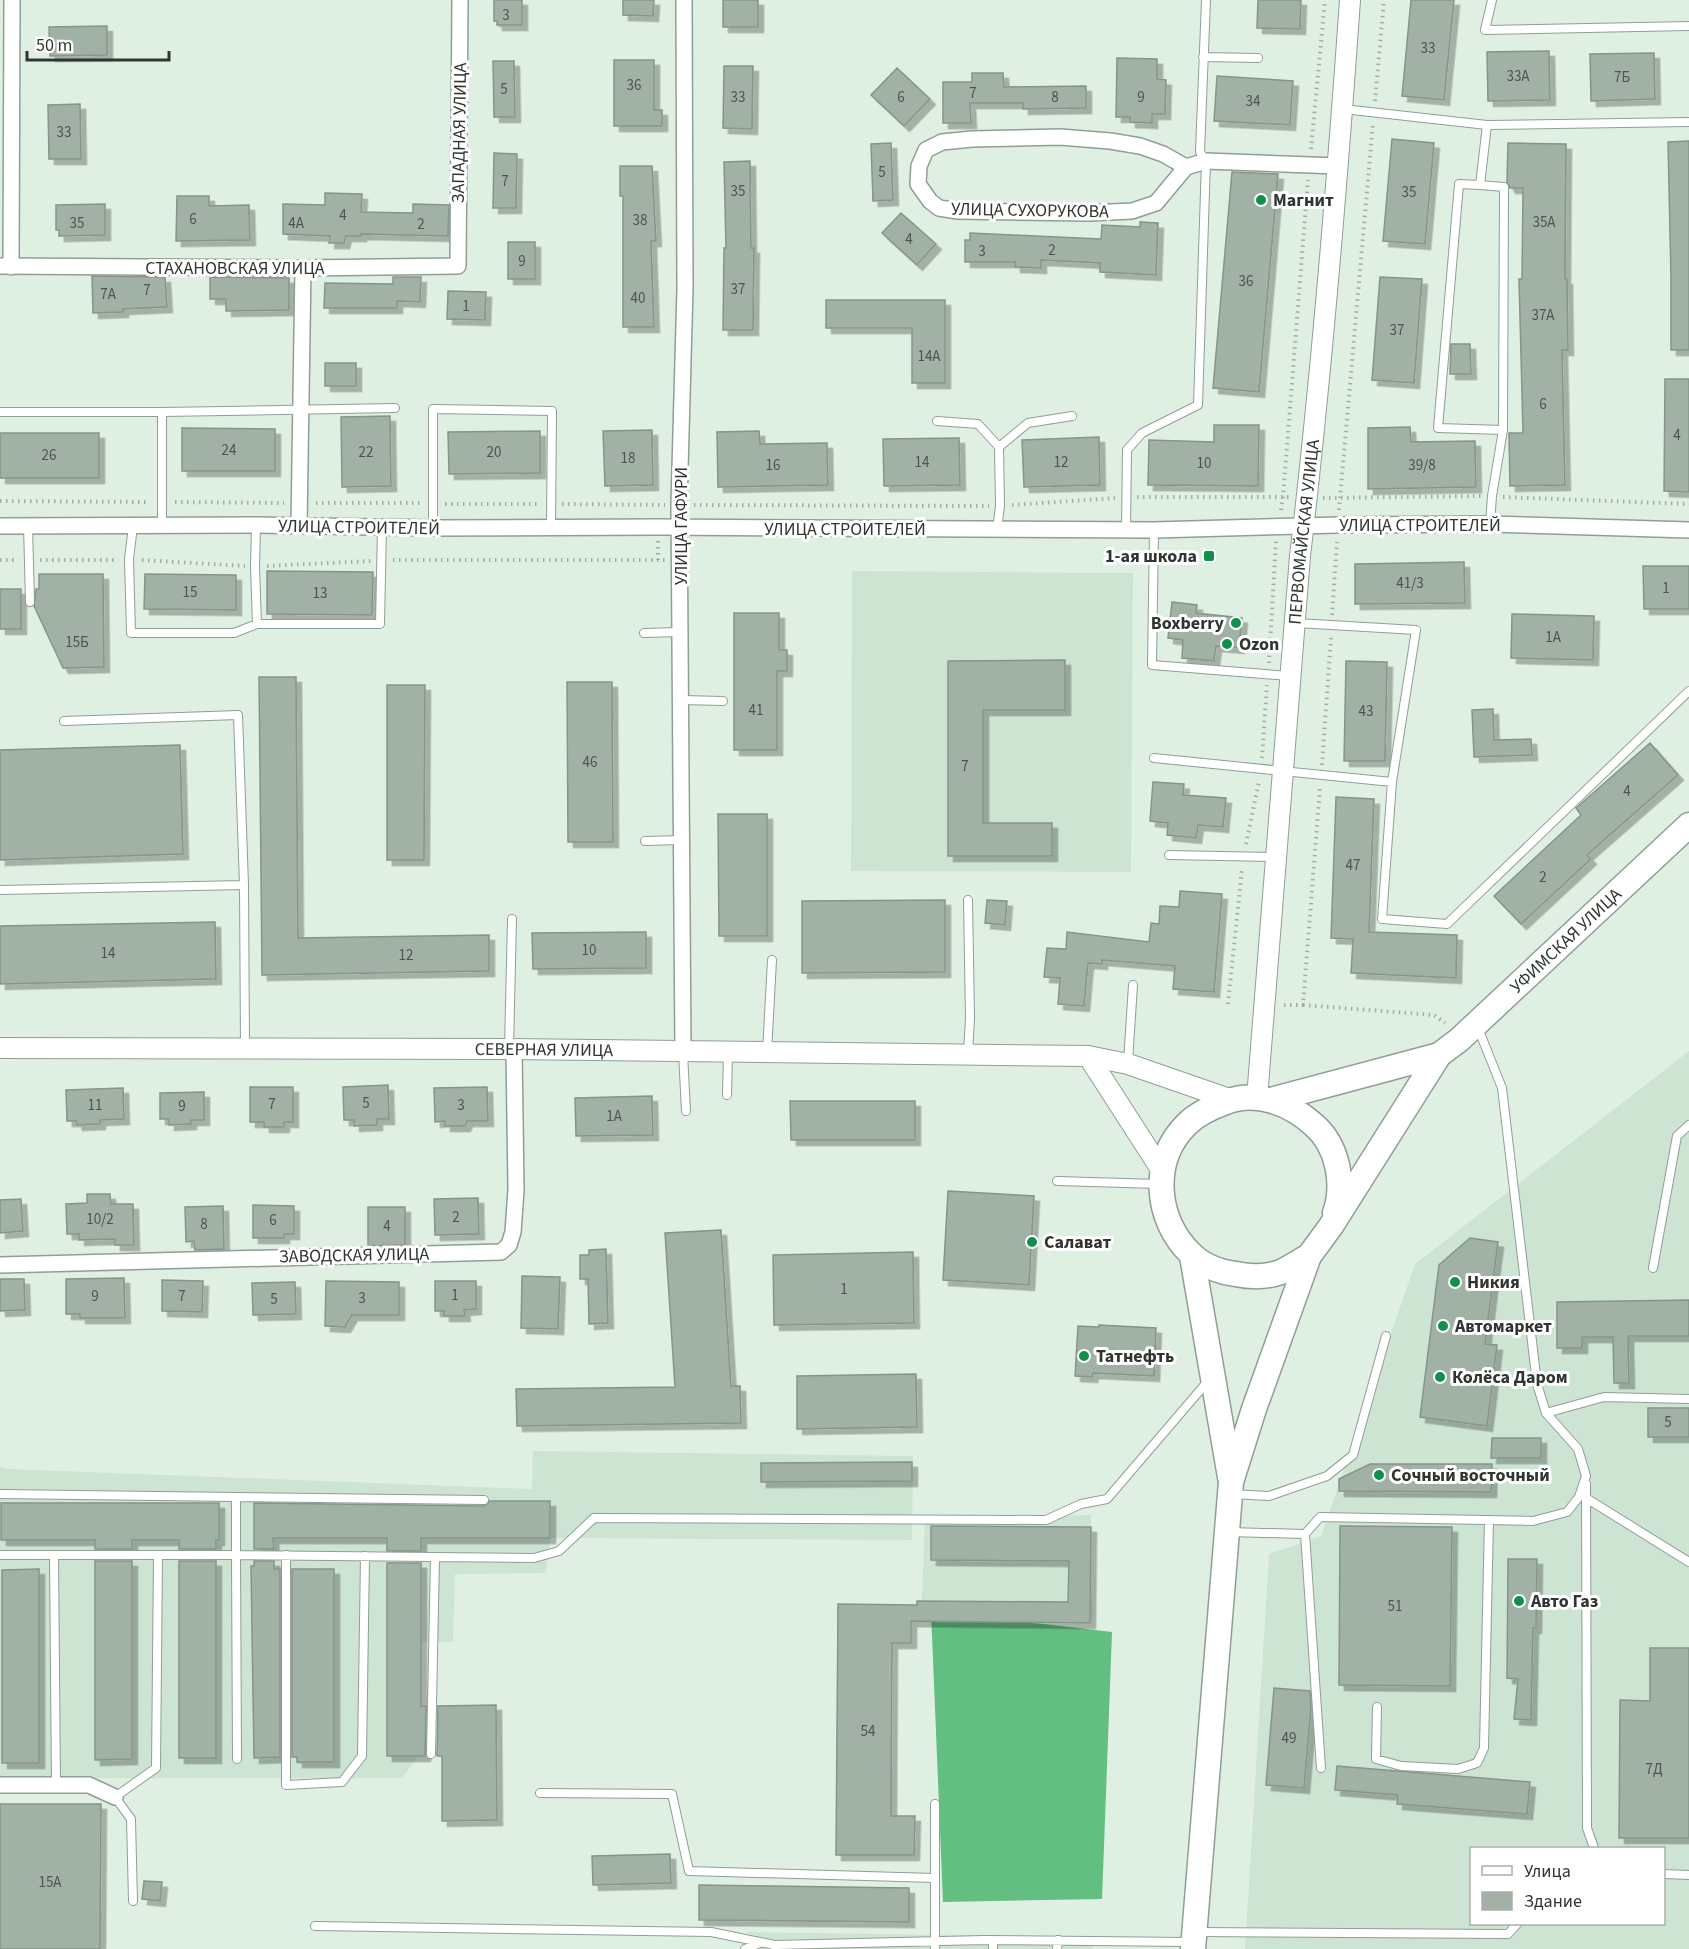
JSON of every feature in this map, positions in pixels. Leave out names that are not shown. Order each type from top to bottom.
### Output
[{"type":"main road","name":"УФИМСКАЯ УЛИЦА","points":[[1439,1055],[1689,825]]},
{"type":"main road","points":[[1308,1256],[1281,1272],[1250,1277],[1219,1271],[1192,1256],[1172,1231],[1162,1202],[1162,1178],[1170,1146],[1186,1125],[1207,1109],[1232,1100],[1264,1099],[1439,1055]]},
{"type":"main road","points":[[1194,1941],[1231,1488],[1254,1409],[1308,1256],[1331,1226],[1439,1055]]},
{"type":"main road","points":[[1264,1099],[1296,1110],[1316,1126],[1331,1148],[1339,1174],[1339,1201],[1331,1226]]},
{"type":"main road","points":[[1192,1256],[1231,1488]]},
{"type":"street","points":[[6,267],[12,0]]},
{"type":"street","name":"ЗАПАДНАЯ УЛИЦА","points":[[458,267],[460,0]]},
{"type":"street","name":"УЛИЦА ГАФУРИ","points":[[683,1051],[679,505],[685,288],[684,0]]},
{"type":"street","name":"ПЕРВОМАЙСКАЯ УЛИЦА","points":[[1264,1099],[1283,770],[1338,166],[1350,0]]},
{"type":"street","name":"УЛИЦА СУХОРУКОВА","points":[[1060,137],[1110,141],[1140,146],[1163,154],[1186,167],[1155,203],[1132,211],[1089,213],[958,211],[939,208],[930,201],[918,184],[919,166],[926,150],[942,142],[972,139],[1060,137]]},
{"type":"street","points":[[1186,167],[1206,161],[1338,166]]},
{"type":"street","name":"СТАХАНОВСКАЯ УЛИЦА","points":[[6,267],[458,267]]},
{"type":"street","points":[[299,526],[303,268]]},
{"type":"street","name":"УЛИЦА СТРОИТЕЛЕЙ","points":[[0,526],[256,525],[433,528],[1154,530],[1490,524],[1689,530]]},
{"type":"street","name":"СЕВЕРНАЯ УЛИЦА","points":[[0,1048],[512,1049],[1088,1056],[1128,1064],[1232,1100]]},
{"type":"street","name":"ЗАВОДСКАЯ УЛИЦА","points":[[0,1265],[501,1252],[509,1245],[513,1232],[515,1200],[512,1049]]},
{"type":"street","points":[[1088,1056],[1162,1178]]},
{"type":"street","points":[[0,1785],[89,1785],[115,1797]]},
{"type":"lane","points":[[1126,530],[1127,450],[1142,433],[1198,405],[1206,161],[1200,152],[1206,0]]},
{"type":"lane","points":[[1492,0],[1485,30],[1689,26]]},
{"type":"lane","points":[[1203,57],[1258,58]]},
{"type":"lane","points":[[1341,109],[1487,125],[1689,122]]},
{"type":"lane","points":[[1479,185],[1487,125]]},
{"type":"lane","points":[[1490,524],[1492,496],[1503,430],[1504,187],[1459,184],[1438,428],[1503,430]]},
{"type":"lane","points":[[0,412],[395,408]]},
{"type":"lane","points":[[433,528],[433,409],[552,411],[550,528]]},
{"type":"lane","points":[[162,412],[162,526]]},
{"type":"lane","points":[[999,447],[1028,423],[1072,416]]},
{"type":"lane","points":[[936,421],[978,424],[999,447],[1000,506],[997,530]]},
{"type":"lane","points":[[256,525],[257,624]]},
{"type":"lane","points":[[28,526],[30,602]]},
{"type":"lane","points":[[133,526],[129,559],[131,633],[234,633],[257,624],[380,624],[382,527]]},
{"type":"lane","points":[[1154,530],[1152,665],[1291,676]]},
{"type":"lane","points":[[1295,623],[1416,630],[1392,782],[1382,919],[1447,924],[1689,691]]},
{"type":"lane","points":[[644,633],[681,632]]},
{"type":"lane","points":[[682,700],[723,701]]},
{"type":"lane","points":[[64,721],[238,715],[244,885],[245,1049]]},
{"type":"lane","points":[[1154,758],[1392,782]]},
{"type":"lane","points":[[645,841],[682,840]]},
{"type":"lane","points":[[1169,855],[1277,857]]},
{"type":"lane","points":[[0,890],[244,885]]},
{"type":"lane","points":[[968,900],[970,1018],[968,1054]]},
{"type":"lane","points":[[512,919],[512,1049]]},
{"type":"lane","points":[[767,1052],[772,960]]},
{"type":"lane","points":[[1128,1064],[1133,985]]},
{"type":"lane","points":[[1476,1023],[1502,1088],[1538,1384],[1546,1413],[1578,1449],[1586,1476],[1587,1828],[1594,1847]]},
{"type":"lane","points":[[683,1051],[686,1111]]},
{"type":"lane","points":[[727,1095],[728,1052]]},
{"type":"lane","points":[[1653,1268],[1677,1136],[1689,1125]]},
{"type":"lane","points":[[1057,1181],[1162,1178]]},
{"type":"lane","points":[[1231,1488],[1269,1496],[1327,1476],[1353,1455],[1386,1335]]},
{"type":"lane","points":[[0,1555],[236,1554],[534,1558],[559,1551],[594,1518],[1046,1520],[1081,1504],[1107,1499],[1213,1376]]},
{"type":"lane","points":[[1546,1413],[1604,1397],[1689,1399]]},
{"type":"lane","points":[[1321,1768],[1305,1534],[1320,1517],[1533,1521],[1567,1512],[1579,1497],[1586,1476]]},
{"type":"lane","points":[[0,1494],[484,1500]]},
{"type":"lane","points":[[236,1497],[237,1759]]},
{"type":"lane","points":[[1586,1498],[1689,1562]]},
{"type":"lane","points":[[1377,1707],[1376,1759],[1401,1766],[1458,1769],[1477,1763],[1484,1748],[1489,1520]]},
{"type":"lane","points":[[1227,1532],[1305,1534]]},
{"type":"lane","points":[[54,1555],[56,1785]]},
{"type":"lane","points":[[133,1901],[131,1819],[115,1797],[156,1768],[158,1555]]},
{"type":"lane","points":[[286,1555],[286,1785],[342,1782],[363,1756],[365,1556]]},
{"type":"lane","points":[[431,1754],[435,1557]]},
{"type":"lane","points":[[540,1793],[672,1794],[689,1871],[935,1878]]},
{"type":"lane","points":[[935,1804],[935,1945]]},
{"type":"lane","points":[[1665,1875],[1689,1875]]},
{"type":"lane","points":[[315,1926],[711,1932],[775,1947],[818,1947],[935,1945],[993,1940],[1194,1941],[1508,1934],[1515,1925]]},
{"type":"lane","points":[[993,1940],[993,1949]]},
{"type":"lane","points":[[1058,1940],[1058,1949]]},
{"type":"lane","points":[[745,1949],[762,1943]]},
{"type":"path","points":[[1228,1004],[1243,856],[1262,769],[1277,528],[1283,497],[1325,0]]},
{"type":"path","points":[[0,501],[1000,506],[1126,497],[1492,496],[1689,504]]},
{"type":"path","points":[[0,560],[129,559],[255,567],[382,560],[681,561]]},
{"type":"path","points":[[1303,1005],[1434,1015],[1445,1023]]},
{"type":"shaded area","points":[[852,571],[1133,573],[1131,872],[851,871]]},
{"type":"shaded area","points":[[1689,1051],[1689,1949],[1245,1949],[1269,1554],[1321,1536],[1415,1264]]},
{"type":"shaded area","points":[[533,1451],[913,1456],[912,1540],[550,1538],[546,1573],[455,1574],[453,1642],[422,1642],[419,1755],[402,1778],[0,1778],[0,1467],[532,1489]]},
{"type":"shaded area","points":[[1091,1515],[1093,1619],[921,1621],[925,1517]]},
{"type":"shaded area","points":[[748,1932],[1094,1937],[1093,1949],[748,1949]]},
{"type":"green space","points":[[931,1611],[1112,1632],[1102,1899],[943,1902]]},
{"type":"building","points":[[494,0],[522,0],[522,25],[497,25],[497,21],[494,21]]},
{"type":"building","points":[[623,0],[654,0],[653,16],[623,15]]},
{"type":"building","points":[[723,0],[758,0],[758,27],[723,27]]},
{"type":"building","points":[[1258,0],[1301,0],[1300,29],[1257,28]]},
{"type":"building","points":[[1411,0],[1454,0],[1444,100],[1402,96]]},
{"type":"building","points":[[107,26],[107,55],[50,56],[49,27]]},
{"type":"building","points":[[1549,51],[1550,100],[1488,101],[1487,52]]},
{"type":"building","points":[[1654,53],[1655,99],[1591,101],[1590,54]]},
{"type":"building","points":[[1117,58],[1157,59],[1157,79],[1166,80],[1165,114],[1152,114],[1152,123],[1130,122],[1130,117],[1116,117]]},
{"type":"building","points":[[614,60],[654,60],[654,110],[662,110],[662,126],[614,126]]},
{"type":"building","points":[[493,61],[514,61],[515,117],[494,117]]},
{"type":"building","points":[[724,66],[753,66],[752,129],[723,128]]},
{"type":"building","points":[[897,68],[930,99],[904,126],[871,95]]},
{"type":"building","points":[[972,73],[1003,73],[1004,87],[1086,86],[1086,108],[1023,109],[1023,103],[970,103],[971,123],[943,123],[943,82],[972,82]]},
{"type":"building","points":[[1217,76],[1293,81],[1290,125],[1214,121]]},
{"type":"building","points":[[80,104],[81,159],[49,159],[48,105]]},
{"type":"building","points":[[1392,139],[1434,143],[1425,244],[1383,241]]},
{"type":"building","points":[[1689,141],[1689,350],[1671,350],[1668,142]]},
{"type":"building","points":[[891,143],[893,200],[873,201],[871,144]]},
{"type":"building","points":[[1508,143],[1566,144],[1565,279],[1567,279],[1568,350],[1562,350],[1565,485],[1510,486],[1509,433],[1523,433],[1519,279],[1522,279],[1523,188],[1510,188],[1507,182]]},
{"type":"building","points":[[494,153],[517,154],[516,208],[493,208]]},
{"type":"building","points":[[750,161],[751,248],[754,248],[753,330],[723,330],[724,248],[726,248],[724,162]]},
{"type":"building","points":[[620,166],[652,166],[656,241],[651,241],[654,327],[623,327],[623,196],[620,196]]},
{"type":"building","points":[[1232,172],[1278,174],[1259,392],[1213,388]]},
{"type":"building","points":[[325,193],[362,194],[361,212],[413,213],[413,204],[449,205],[448,236],[361,234],[361,236],[346,236],[344,243],[329,243],[330,236],[283,234],[283,204],[325,205]]},
{"type":"building","points":[[177,196],[209,196],[209,206],[249,205],[250,240],[176,241]]},
{"type":"building","points":[[105,204],[105,235],[59,236],[59,230],[56,230],[56,205]]},
{"type":"building","points":[[901,213],[936,244],[917,265],[882,233]]},
{"type":"building","points":[[1140,222],[1158,223],[1156,275],[1100,272],[1100,263],[1041,260],[1041,268],[1015,267],[1015,262],[965,262],[965,240],[970,240],[970,233],[1101,239],[1102,225],[1140,227]]},
{"type":"building","points":[[508,242],[535,242],[535,279],[508,279]]},
{"type":"building","points":[[92,276],[165,277],[167,307],[93,313]]},
{"type":"building","points":[[210,277],[289,278],[289,310],[226,311],[226,299],[210,299]]},
{"type":"building","points":[[393,277],[421,277],[420,302],[397,301],[397,308],[324,308],[325,283],[393,284]]},
{"type":"building","points":[[1380,277],[1422,279],[1414,383],[1372,380]]},
{"type":"building","points":[[448,291],[486,292],[485,320],[447,319]]},
{"type":"building","points":[[826,300],[945,300],[945,383],[912,383],[912,328],[826,328]]},
{"type":"building","points":[[1451,344],[1470,344],[1471,374],[1450,374]]},
{"type":"building","points":[[325,363],[356,363],[356,386],[325,386]]},
{"type":"building","points":[[1665,379],[1689,379],[1689,492],[1664,491]]},
{"type":"building","points":[[390,416],[391,486],[342,487],[341,417]]},
{"type":"building","points":[[1214,425],[1259,425],[1258,486],[1148,485],[1149,440],[1214,442]]},
{"type":"building","points":[[1410,427],[1411,442],[1475,441],[1476,487],[1368,489],[1368,428]]},
{"type":"building","points":[[182,428],[275,429],[275,471],[182,471]]},
{"type":"building","points":[[652,430],[653,485],[605,486],[603,431]]},
{"type":"building","points":[[540,431],[540,473],[449,474],[448,432]]},
{"type":"building","points":[[759,431],[760,444],[827,443],[828,485],[718,487],[717,432]]},
{"type":"building","points":[[0,433],[99,433],[99,478],[0,478]]},
{"type":"building","points":[[1099,437],[1100,485],[1024,487],[1022,440]]},
{"type":"building","points":[[959,438],[960,485],[884,486],[883,439]]},
{"type":"building","points":[[1464,562],[1465,603],[1355,604],[1355,564]]},
{"type":"building","points":[[1643,566],[1689,566],[1689,609],[1644,609]]},
{"type":"building","points":[[267,571],[373,572],[372,615],[267,614]]},
{"type":"building","points":[[39,574],[103,574],[104,667],[63,668],[34,606],[36,589],[39,589]]},
{"type":"building","points":[[145,574],[236,575],[236,610],[144,609]]},
{"type":"building","points":[[0,589],[21,589],[21,629],[0,629]]},
{"type":"building","points":[[1172,602],[1197,605],[1196,613],[1242,618],[1239,648],[1216,646],[1214,661],[1182,658],[1183,640],[1168,638]]},
{"type":"building","points":[[734,613],[779,613],[779,650],[787,650],[787,671],[777,671],[777,750],[734,750]]},
{"type":"building","points":[[1512,614],[1594,616],[1593,660],[1511,658]]},
{"type":"building","points":[[1065,660],[1065,710],[983,710],[983,823],[1052,823],[1052,856],[948,856],[948,661]]},
{"type":"building","points":[[1346,661],[1387,662],[1385,761],[1344,761]]},
{"type":"building","points":[[259,677],[296,677],[298,938],[489,935],[489,971],[262,975]]},
{"type":"building","points":[[567,682],[612,682],[613,842],[568,842]]},
{"type":"building","points":[[387,685],[425,685],[424,860],[387,860]]},
{"type":"building","points":[[1493,709],[1494,740],[1531,739],[1532,755],[1474,757],[1472,710]]},
{"type":"building","points":[[1650,743],[1678,775],[1587,855],[1591,859],[1521,924],[1494,896],[1581,815],[1576,808]]},
{"type":"building","points":[[180,745],[183,854],[0,860],[0,750]]},
{"type":"building","points":[[1153,782],[1184,784],[1183,795],[1226,798],[1223,827],[1198,825],[1196,838],[1167,835],[1168,823],[1150,821]]},
{"type":"building","points":[[1336,797],[1374,799],[1369,932],[1457,935],[1456,978],[1351,973],[1353,939],[1331,938]]},
{"type":"building","points":[[718,814],[767,814],[767,936],[719,936]]},
{"type":"building","points":[[1180,891],[1222,894],[1214,992],[1173,989],[1175,966],[1102,960],[1102,964],[1088,963],[1084,1006],[1058,1004],[1060,978],[1044,977],[1047,948],[1066,949],[1067,932],[1149,942],[1151,923],[1159,924],[1160,906],[1179,907]]},
{"type":"building","points":[[945,900],[945,972],[802,973],[802,901]]},
{"type":"building","points":[[987,900],[1007,901],[1005,925],[985,923]]},
{"type":"building","points":[[215,922],[216,979],[0,984],[0,926]]},
{"type":"building","points":[[646,932],[646,968],[533,969],[532,933]]},
{"type":"building","points":[[388,1085],[389,1119],[377,1119],[377,1125],[354,1126],[354,1120],[344,1120],[343,1087]]},
{"type":"building","points":[[250,1087],[293,1087],[293,1122],[284,1122],[284,1127],[264,1127],[264,1122],[250,1122]]},
{"type":"building","points":[[487,1087],[488,1121],[467,1121],[465,1126],[445,1126],[445,1121],[435,1122],[434,1088]]},
{"type":"building","points":[[123,1088],[124,1119],[100,1120],[100,1124],[77,1125],[76,1121],[67,1121],[66,1090]]},
{"type":"building","points":[[204,1092],[204,1120],[191,1120],[191,1124],[169,1125],[169,1119],[160,1119],[160,1093]]},
{"type":"building","points":[[652,1096],[653,1135],[576,1136],[575,1098]]},
{"type":"building","points":[[790,1101],[915,1101],[915,1140],[791,1140]]},
{"type":"building","points":[[948,1191],[1034,1196],[1029,1285],[943,1280]]},
{"type":"building","points":[[87,1194],[110,1194],[111,1204],[133,1204],[134,1245],[115,1245],[115,1239],[79,1240],[79,1234],[67,1234],[66,1204],[87,1203]]},
{"type":"building","points":[[478,1198],[479,1234],[435,1235],[434,1199]]},
{"type":"building","points":[[21,1199],[23,1231],[0,1233],[0,1200]]},
{"type":"building","points":[[253,1205],[294,1206],[294,1234],[284,1234],[284,1238],[253,1238]]},
{"type":"building","points":[[223,1206],[224,1249],[195,1250],[194,1241],[186,1242],[185,1207]]},
{"type":"building","points":[[368,1207],[405,1207],[405,1245],[368,1246]]},
{"type":"building","points":[[721,1230],[731,1386],[740,1386],[741,1423],[517,1426],[516,1389],[675,1387],[665,1233]]},
{"type":"building","points":[[1470,1238],[1498,1242],[1485,1344],[1497,1345],[1487,1426],[1420,1417],[1439,1265]]},
{"type":"building","points":[[606,1249],[608,1323],[589,1324],[588,1279],[580,1279],[580,1255],[589,1255],[589,1250]]},
{"type":"building","points":[[913,1252],[914,1323],[774,1325],[773,1255]]},
{"type":"building","points":[[522,1276],[560,1277],[558,1329],[521,1328]]},
{"type":"building","points":[[124,1278],[125,1318],[80,1318],[80,1314],[66,1314],[66,1279]]},
{"type":"building","points":[[0,1279],[24,1279],[25,1310],[0,1311]]},
{"type":"building","points":[[162,1280],[203,1281],[202,1312],[162,1311]]},
{"type":"building","points":[[326,1281],[399,1282],[399,1315],[352,1315],[345,1327],[325,1326]]},
{"type":"building","points":[[435,1281],[476,1281],[476,1309],[464,1310],[465,1316],[444,1316],[444,1311],[435,1311]]},
{"type":"building","points":[[295,1282],[296,1314],[253,1315],[252,1283]]},
{"type":"building","points":[[1689,1300],[1689,1336],[1628,1336],[1629,1383],[1614,1383],[1613,1337],[1582,1337],[1582,1348],[1557,1348],[1557,1302]]},
{"type":"building","points":[[1099,1325],[1156,1328],[1154,1376],[1093,1373],[1092,1377],[1075,1376],[1078,1326],[1099,1327]]},
{"type":"building","points":[[916,1374],[917,1427],[797,1429],[797,1376]]},
{"type":"building","points":[[1648,1408],[1689,1408],[1689,1437],[1648,1437]]},
{"type":"building","points":[[1492,1438],[1541,1438],[1541,1458],[1491,1458]]},
{"type":"building","points":[[912,1462],[912,1481],[761,1482],[761,1463]]},
{"type":"building","points":[[1370,1464],[1492,1464],[1491,1492],[1339,1491],[1339,1479]]},
{"type":"building","points":[[490,1501],[550,1501],[550,1538],[421,1538],[421,1551],[387,1551],[387,1538],[273,1538],[274,1549],[254,1549],[254,1503],[484,1506]]},
{"type":"building","points":[[1,1503],[219,1503],[219,1540],[216,1540],[216,1549],[179,1549],[179,1540],[132,1540],[132,1549],[95,1549],[95,1540],[1,1540]]},
{"type":"building","points":[[931,1526],[1091,1527],[1090,1623],[911,1621],[911,1643],[892,1643],[891,1816],[915,1816],[914,1855],[836,1855],[838,1604],[917,1605],[917,1601],[1068,1602],[1069,1561],[931,1560]]},
{"type":"building","points":[[1340,1526],[1452,1527],[1450,1686],[1339,1685]]},
{"type":"building","points":[[1508,1559],[1537,1559],[1531,1720],[1514,1719],[1518,1679],[1507,1678]]},
{"type":"building","points":[[95,1561],[132,1561],[132,1759],[95,1760]]},
{"type":"building","points":[[179,1561],[216,1561],[216,1758],[179,1758]]},
{"type":"building","points":[[254,1561],[274,1561],[274,1569],[280,1569],[280,1757],[254,1758],[251,1566],[254,1566]]},
{"type":"building","points":[[387,1563],[421,1563],[421,1706],[426,1706],[425,1756],[387,1756]]},
{"type":"building","points":[[39,1569],[39,1763],[2,1763],[2,1570]]},
{"type":"building","points":[[292,1569],[334,1569],[334,1762],[297,1762],[297,1757],[292,1757]]},
{"type":"building","points":[[1650,1648],[1689,1648],[1689,1838],[1619,1838],[1620,1700],[1650,1701]]},
{"type":"building","points":[[1274,1688],[1310,1691],[1311,1707],[1304,1788],[1266,1785]]},
{"type":"building","points":[[496,1705],[497,1820],[442,1821],[442,1756],[437,1756],[438,1706]]},
{"type":"building","points":[[1337,1766],[1530,1782],[1527,1814],[1397,1804],[1398,1795],[1335,1790]]},
{"type":"building","points":[[0,1804],[101,1804],[100,1949],[0,1949]]},
{"type":"building","points":[[670,1854],[671,1883],[593,1885],[592,1856]]},
{"type":"building","points":[[144,1881],[162,1882],[160,1901],[142,1899]]},
{"type":"building","points":[[699,1885],[909,1888],[909,1922],[699,1920]]},
{"type":"place","name":"Магнит","points":[[1261,200]]},
{"type":"place","name":"1-ая школа","points":[[1209,556]]},
{"type":"place","name":"Boxberry","points":[[1236,623]]},
{"type":"place","name":"Ozon","points":[[1227,644]]},
{"type":"place","name":"Салават","points":[[1032,1242]]},
{"type":"place","name":"Никия","points":[[1455,1282]]},
{"type":"place","name":"Автомаркет","points":[[1443,1326]]},
{"type":"place","name":"Татнефть","points":[[1084,1356]]},
{"type":"place","name":"Колёса Даром","points":[[1440,1377]]},
{"type":"place","name":"Сочный восточный","points":[[1379,1475]]},
{"type":"place","name":"Авто Газ","points":[[1519,1601]]}]
